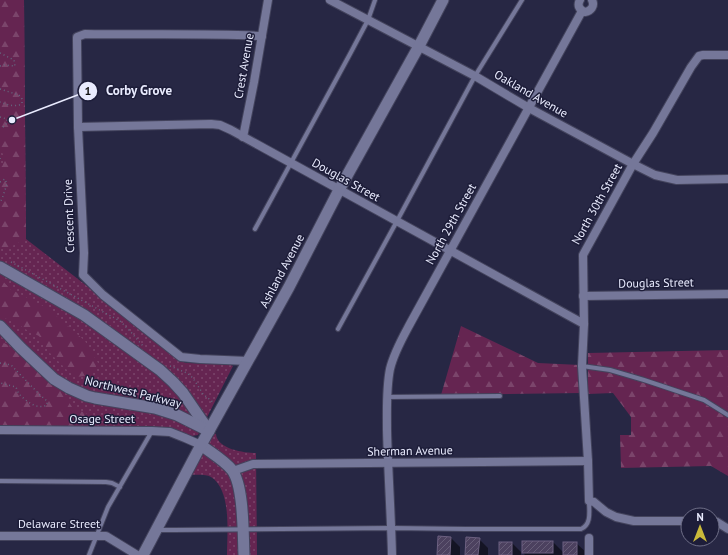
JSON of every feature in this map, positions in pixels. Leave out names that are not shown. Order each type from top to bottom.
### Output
[{"type":"street","name":"Crest Avenue","points":[[243,137],[268,0]]},
{"type":"street","name":"Oakland Avenue","points":[[330,0],[475,76],[529,108],[655,175],[677,180],[728,179]]},
{"type":"street","name":"Ashland Avenue","points":[[143,555],[201,445],[443,0]]},
{"type":"street","points":[[580,0],[579,6],[582,11]]},
{"type":"street","name":"North 29th Street","points":[[392,555],[387,397],[390,368],[411,322],[582,11],[588,11],[592,8],[592,0]]},
{"type":"street","name":"Crescent Drive","points":[[248,360],[182,357],[103,295],[82,275],[84,253],[78,127],[76,61],[77,37],[85,34],[220,34],[262,36]]},
{"type":"street","name":"North 30th Street","points":[[589,501],[582,366],[584,324],[583,255],[632,164],[653,133],[690,67],[699,56],[725,55]]},
{"type":"street","name":"Douglas Street","points":[[78,127],[220,125],[584,324]]},
{"type":"street","points":[[0,267],[84,315],[160,370],[183,393],[209,431]]},
{"type":"street","name":"Douglas Street","points":[[583,296],[728,294]]},
{"type":"street","name":"Northwest Parkway","points":[[0,326],[54,379],[69,388],[95,398],[170,412],[209,431]]},
{"type":"street","name":"Osage Street","points":[[0,430],[170,432],[201,445]]},
{"type":"street","points":[[201,445],[233,471],[238,482],[240,491],[244,555]]},
{"type":"street","name":"Sherman Avenue","points":[[233,471],[252,464],[588,461]]},
{"type":"street","points":[[589,501],[594,502],[606,512],[634,521],[680,521]]},
{"type":"street","name":"Delaware Street","points":[[0,536],[106,536],[137,555]]},
{"type":"street","points":[[589,538],[589,555]]},
{"type":"lane","points":[[255,229],[368,20],[375,0]]},
{"type":"lane","points":[[338,329],[475,76],[522,0]]},
{"type":"lane","points":[[582,366],[610,370],[704,400],[728,415]]},
{"type":"lane","points":[[387,397],[500,396]]},
{"type":"lane","points":[[89,555],[108,507],[152,431]]},
{"type":"lane","points":[[0,481],[106,482],[120,487]]},
{"type":"lane","points":[[156,530],[392,528],[581,529],[588,523],[590,515],[589,501]]},
{"type":"path","points":[[0,53],[14,60],[15,66],[0,66]]},
{"type":"path","points":[[0,89],[19,95],[22,99],[22,104],[17,106],[0,102]]},
{"type":"path","points":[[0,117],[7,118],[7,123],[3,127],[0,127]]},
{"type":"path","points":[[0,182],[5,180],[7,184],[0,202]]},
{"type":"path","points":[[0,363],[11,365],[47,401],[47,405],[43,407],[36,406],[19,394],[16,387],[0,383]]},
{"type":"green space","points":[[0,0],[24,0],[26,239],[179,360],[186,363],[229,364],[233,366],[198,435],[192,436],[173,429],[158,427],[0,427]]},
{"type":"green space","points":[[0,0],[24,0],[26,239],[8,248],[0,247],[0,167],[3,165],[3,154],[0,150]]},
{"type":"green space","points":[[0,278],[10,289],[47,308],[85,341],[98,363],[91,375],[77,377],[69,372],[49,352],[39,336],[25,329],[14,321],[0,317]]},
{"type":"green space","points":[[461,326],[538,363],[580,365],[581,393],[441,395]]},
{"type":"green space","points":[[0,341],[29,361],[61,390],[72,407],[90,415],[89,421],[80,427],[0,427]]},
{"type":"green space","points":[[728,350],[728,476],[711,466],[621,468],[620,435],[631,435],[631,417],[613,393],[588,394],[588,353]]},
{"type":"green space","points":[[213,432],[226,447],[238,451],[256,453],[257,555],[227,555],[227,513],[222,492],[218,483],[209,476],[189,475]]},
{"type":"building","points":[[438,536],[451,537],[450,555],[437,555]]},
{"type":"building","points":[[466,537],[480,538],[478,555],[465,555]]},
{"type":"building","points":[[522,541],[553,541],[553,553],[522,553]]},
{"type":"building","points":[[499,542],[512,542],[512,555],[499,555]]},
{"type":"building","points":[[563,542],[577,542],[577,555],[563,555]]},
{"type":"place","name":"Corby Grove","points":[[12,120]]}]
